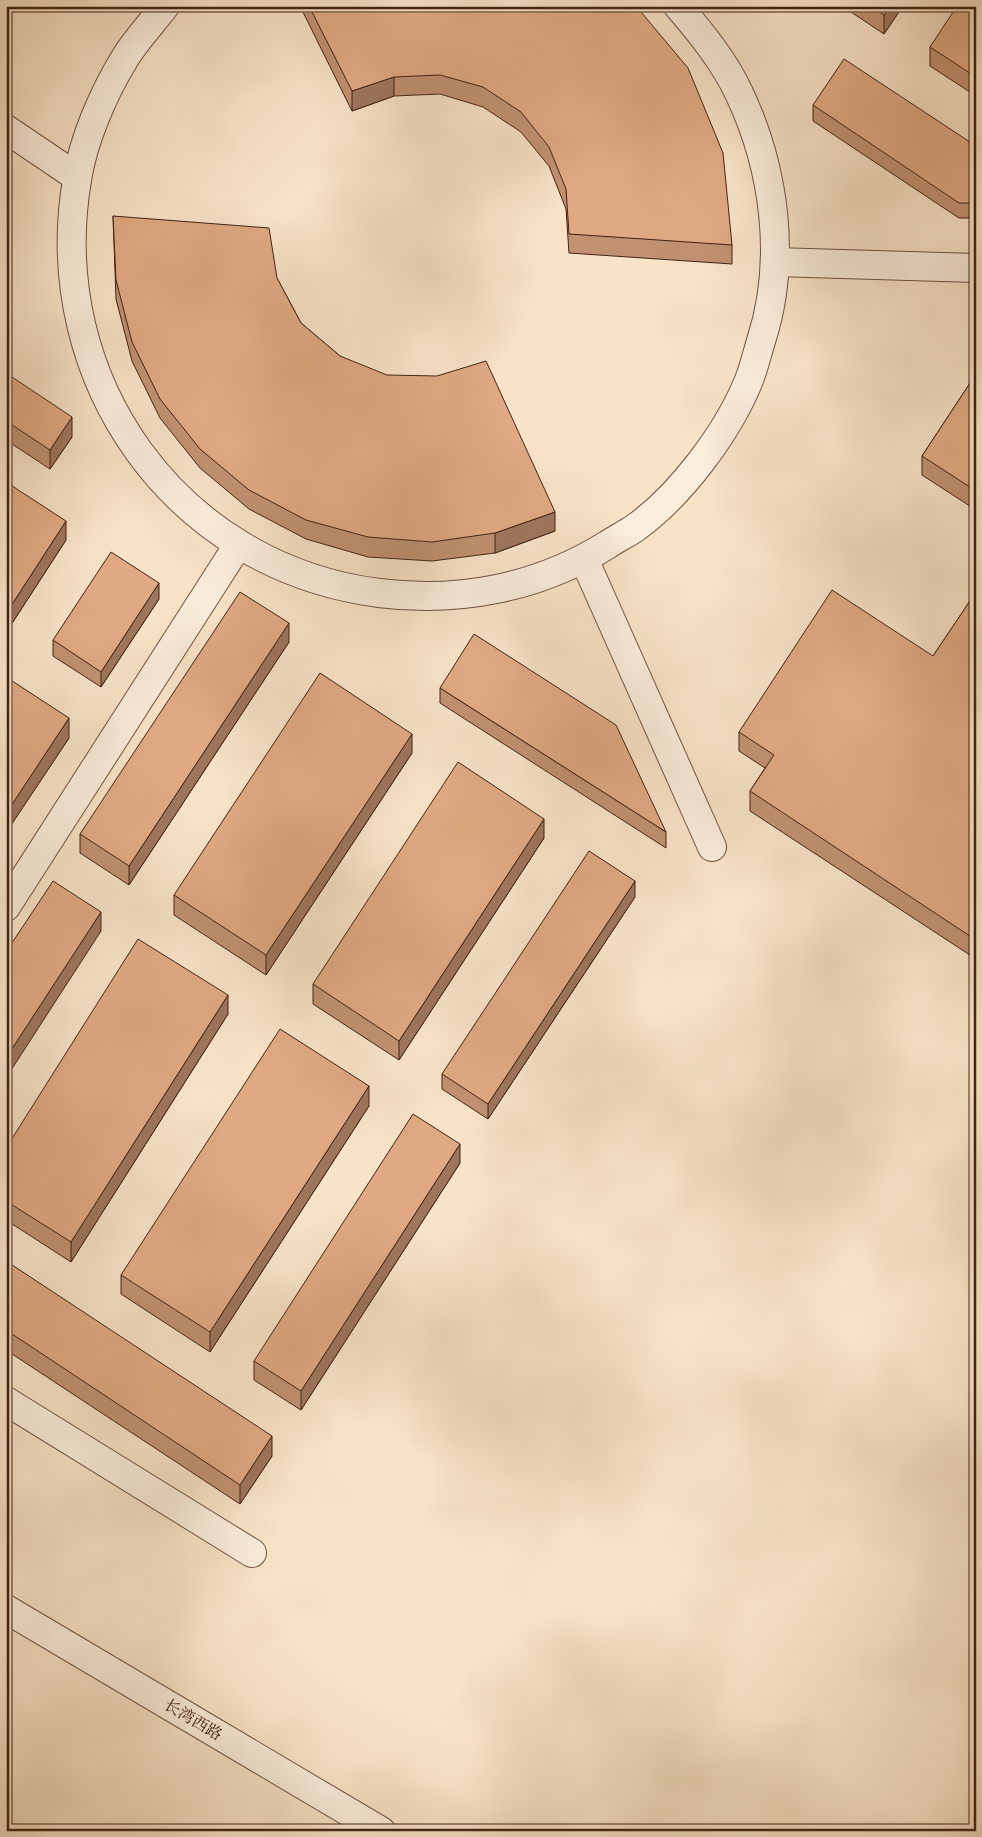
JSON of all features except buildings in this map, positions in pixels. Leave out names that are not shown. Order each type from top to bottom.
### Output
[{"type":"street","points":[[165,6],[126,56],[96,114],[77,177],[70,238],[74,298],[89,357],[113,413],[147,464],[189,508],[238,545],[292,572],[349,589],[410,597],[470,595],[528,581],[584,559],[637,526],[682,485],[720,436],[748,382],[767,323],[775,262],[773,204],[760,146],[738,91],[708,41],[678,6]]},
{"type":"street","points":[[6,129],[77,177]]},
{"type":"street","points":[[775,262],[976,268]]},
{"type":"street","points":[[6,908],[238,545]]},
{"type":"street","points":[[584,559],[712,847]]},
{"type":"street","points":[[6,1401],[252,1552]]},
{"type":"street","name":"长湾西路","points":[[6,1609],[381,1831]]}]
